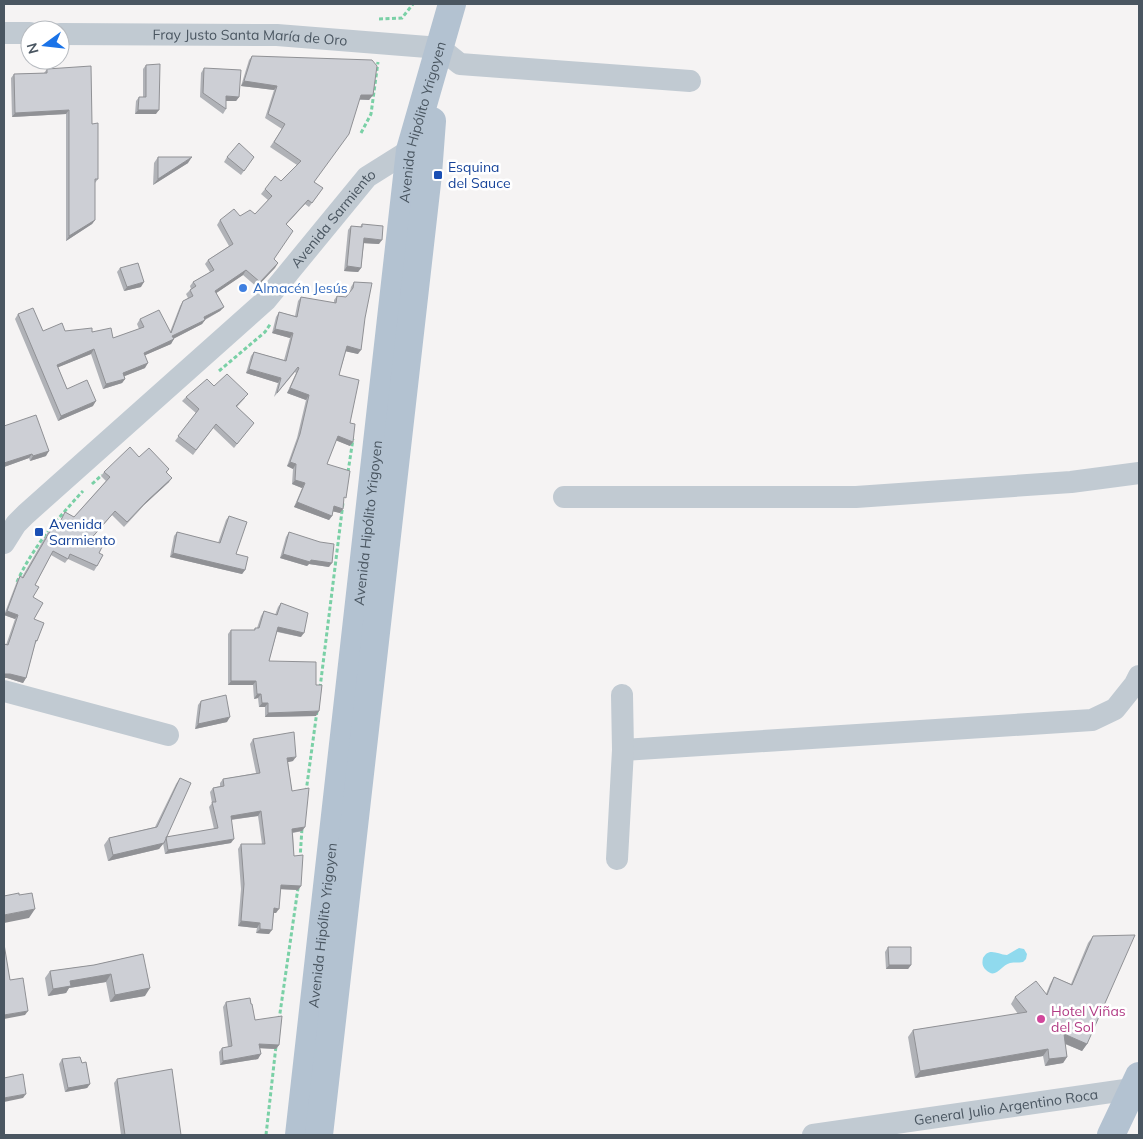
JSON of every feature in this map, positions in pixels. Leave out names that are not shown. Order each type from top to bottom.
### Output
[{"type":"main road","name":"Avenida Hipólito Yrigoyen","points":[[319,1135],[349,781],[419,149],[440,48],[452,4]]},
{"type":"main road","name":"Avenida Hipólito Yrigoyen","points":[[299,1135],[349,781]]},
{"type":"main road","points":[[1111,1135],[1137,1085]]},
{"type":"street","points":[[4,33],[20,34]]},
{"type":"street","name":"Fray Justo Santa María de Oro","points":[[70,34],[277,35],[440,48]]},
{"type":"street","points":[[440,48],[460,64],[690,81]]},
{"type":"street","name":"Avenida Sarmiento","points":[[4,543],[16,524],[26,514],[266,300],[367,177],[419,149]]},
{"type":"street","points":[[564,497],[856,497],[1071,482],[1139,473]]},
{"type":"street","points":[[623,750],[1092,720],[1115,708],[1135,684],[1139,676]]},
{"type":"street","points":[[4,691],[168,735]]},
{"type":"street","points":[[617,859],[623,750],[622,695]]},
{"type":"street","name":"General Julio Argentino Roca","points":[[814,1135],[1137,1085]]},
{"type":"path","points":[[379,19],[402,18],[413,4]]},
{"type":"path","points":[[361,132],[371,114],[379,64],[373,56]]},
{"type":"path","points":[[218,371],[265,332],[276,317]]},
{"type":"path","points":[[347,475],[354,430]]},
{"type":"path","points":[[90,485],[107,469]]},
{"type":"path","points":[[15,588],[30,556],[61,515],[84,490]]},
{"type":"path","points":[[320,690],[343,502]]},
{"type":"path","points":[[306,792],[318,704]]},
{"type":"path","points":[[300,860],[302,826]]},
{"type":"path","points":[[279,1020],[298,882]]},
{"type":"path","points":[[266,1135],[277,1040]]},
{"type":"water","points":[[1019,948],[1024,949],[1027,954],[1026,959],[1023,962],[1007,964],[996,973],[990,973],[982,963],[983,958],[988,953],[994,952],[1007,955]]},
{"type":"building","points":[[252,56],[372,60],[377,66],[373,95],[361,95],[349,134],[314,182],[323,188],[312,203],[308,200],[286,224],[293,231],[274,259],[278,263],[260,282],[246,270],[215,291],[224,307],[204,317],[205,320],[172,336],[174,339],[144,353],[148,363],[123,373],[125,379],[106,384],[94,349],[57,365],[67,389],[87,380],[96,401],[61,416],[18,314],[33,308],[43,331],[62,323],[65,331],[92,328],[92,332],[111,328],[113,338],[144,327],[140,319],[159,310],[171,333],[183,301],[193,296],[190,290],[196,286],[193,282],[214,270],[208,260],[233,244],[220,220],[234,209],[240,216],[250,210],[255,214],[272,196],[265,189],[275,176],[281,181],[301,161],[274,142],[285,124],[268,114],[277,86],[244,81]]},
{"type":"building","points":[[160,64],[159,110],[138,110],[139,97],[146,97],[146,65]]},
{"type":"building","points":[[91,66],[92,124],[98,123],[98,179],[95,179],[95,220],[69,236],[69,110],[15,113],[14,74],[47,73],[47,70],[70,70],[70,67]]},
{"type":"building","points":[[204,68],[241,70],[239,97],[226,96],[226,109],[203,93]]},
{"type":"building","points":[[239,143],[254,157],[244,171],[227,157]]},
{"type":"building","points":[[158,157],[192,157],[158,179]]},
{"type":"building","points":[[362,224],[383,226],[382,240],[364,238],[361,268],[347,266],[351,226],[362,227]]},
{"type":"building","points":[[138,263],[144,282],[127,287],[120,268]]},
{"type":"building","points":[[354,282],[372,283],[361,350],[347,346],[339,375],[359,380],[350,423],[355,424],[353,442],[338,436],[327,464],[350,471],[343,509],[334,506],[332,516],[297,502],[305,483],[295,480],[296,464],[290,462],[300,434],[309,395],[290,388],[299,368],[277,393],[281,378],[249,369],[254,352],[286,361],[293,333],[275,329],[279,312],[297,317],[301,297],[336,303],[337,296],[346,297],[353,288]]},
{"type":"building","points":[[227,374],[248,394],[236,406],[254,423],[237,444],[216,424],[196,450],[178,436],[199,409],[186,397],[207,379],[214,386]]},
{"type":"building","points":[[36,415],[49,451],[4,463],[4,426]]},
{"type":"building","points":[[130,447],[139,457],[149,448],[169,469],[166,472],[172,478],[127,522],[115,511],[89,541],[102,547],[99,553],[103,555],[97,566],[70,554],[68,559],[53,551],[35,585],[39,587],[33,597],[43,603],[34,619],[44,623],[36,640],[26,678],[4,674],[4,644],[8,645],[18,615],[7,611],[20,576],[23,578],[52,528],[56,530],[65,512],[74,517],[110,477],[104,472]]},
{"type":"building","points":[[229,516],[247,522],[236,554],[248,557],[245,570],[173,553],[177,532],[220,543]]},
{"type":"building","points":[[289,532],[320,542],[334,544],[332,563],[311,560],[310,562],[283,554]]},
{"type":"building","points":[[281,603],[308,613],[304,633],[278,627],[269,661],[316,662],[316,685],[322,685],[319,711],[268,713],[268,703],[262,703],[261,694],[257,694],[256,681],[231,681],[231,630],[255,630],[255,628],[259,628],[264,611],[277,615]]},
{"type":"building","points":[[226,695],[230,717],[198,724],[201,701]]},
{"type":"building","points":[[294,732],[296,757],[287,758],[292,791],[309,788],[305,827],[292,829],[294,856],[303,855],[301,886],[281,885],[279,909],[274,908],[272,930],[260,929],[260,923],[241,921],[244,884],[241,844],[265,844],[261,811],[231,816],[234,839],[168,850],[166,837],[218,828],[212,802],[216,802],[213,788],[224,786],[223,779],[260,773],[253,739]]},
{"type":"building","points":[[180,778],[191,783],[164,843],[113,855],[109,838],[157,827]]},
{"type":"building","points":[[19,893],[19,895],[32,893],[35,909],[4,915],[4,896]]},
{"type":"building","points":[[1135,935],[1087,1044],[1064,1034],[1067,1057],[1049,1059],[1048,1049],[920,1071],[913,1030],[1027,1012],[1015,997],[1036,981],[1047,995],[1054,977],[1072,985],[1093,936]]},
{"type":"building","points":[[4,944],[10,980],[23,978],[28,1011],[4,1015]]},
{"type":"building","points":[[888,947],[911,947],[911,965],[889,965]]},
{"type":"building","points":[[143,954],[150,988],[115,995],[111,974],[70,981],[71,986],[53,989],[50,971],[94,965]]},
{"type":"building","points":[[250,998],[255,1020],[282,1016],[279,1045],[259,1044],[261,1054],[223,1061],[222,1048],[232,1046],[226,1002]]},
{"type":"building","points":[[80,1057],[82,1063],[86,1062],[90,1084],[68,1088],[62,1059]]},
{"type":"building","points":[[172,1069],[181,1135],[125,1135],[117,1079]]},
{"type":"building","points":[[23,1074],[26,1094],[4,1098],[4,1078]]},
{"type":"place","name":"Esquina del Sauce","points":[[438,175]]},
{"type":"place","name":"Almacén Jesús","points":[[243,288]]},
{"type":"place","name":"Avenida Sarmiento","points":[[39,532]]},
{"type":"place","name":"Hotel Viñas del Sol","points":[[1041,1019]]}]
